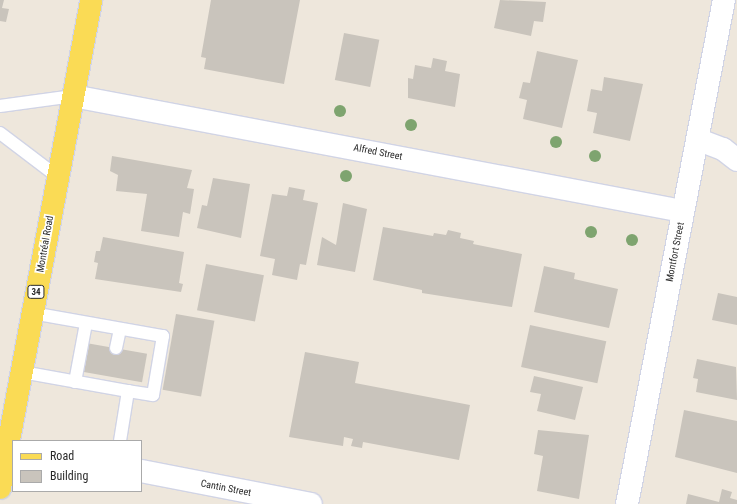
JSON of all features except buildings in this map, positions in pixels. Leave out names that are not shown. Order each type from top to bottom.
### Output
[{"type":"main road","name":"Montréal Road","points":[[0,488],[91,0]]},
{"type":"street","name":"Montfort Street","points":[[627,504],[682,212],[699,140],[724,0]]},
{"type":"street","name":"Alfred Street","points":[[73,96],[682,212]]},
{"type":"street","points":[[699,140],[723,149],[737,160]]},
{"type":"street","name":"Cantin Street","points":[[142,471],[311,504]]},
{"type":"lane","points":[[0,106],[73,96]]},
{"type":"lane","points":[[0,133],[58,177]]},
{"type":"lane","points":[[22,372],[75,382],[110,383],[128,391],[153,395],[163,336],[32,313]]},
{"type":"lane","points":[[75,382],[86,323]]},
{"type":"lane","points":[[116,348],[120,329]]},
{"type":"lane","points":[[120,440],[128,391]]}]
